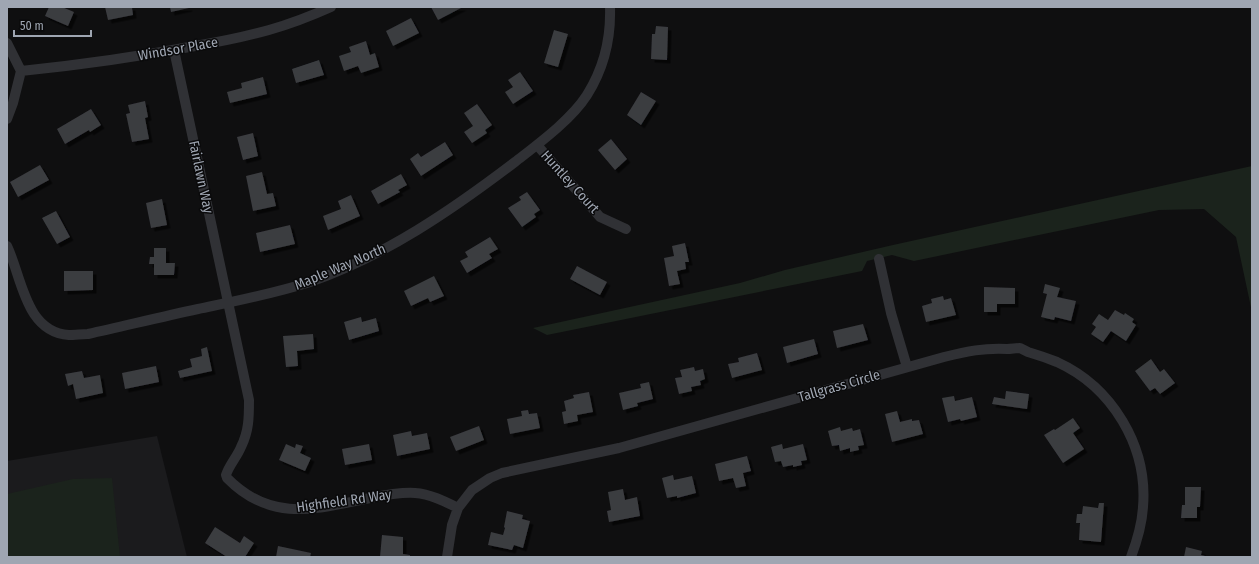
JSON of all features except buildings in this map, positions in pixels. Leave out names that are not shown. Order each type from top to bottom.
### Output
[{"type":"street","name":"Windsor Place","points":[[21,71],[83,64],[233,39],[269,30],[331,7]]},
{"type":"street","name":"Maple Way North","points":[[7,246],[13,258],[26,298],[34,314],[48,328],[62,334],[69,335],[88,334],[228,304],[305,283],[370,257],[406,238],[482,187],[537,145],[577,108],[594,83],[607,48],[611,22],[610,7]]},
{"type":"street","points":[[7,43],[21,71],[13,103],[7,119]]},
{"type":"street","name":"Fairlawn Way","points":[[174,50],[228,304]]},
{"type":"street","name":"Huntley Court","points":[[537,145],[600,217],[626,229]]},
{"type":"street","points":[[879,259],[891,313],[907,367]]},
{"type":"street","name":"Highfield Rd Way","points":[[228,304],[249,400],[249,424],[246,437],[226,475],[233,484],[258,500],[282,509],[298,510],[316,508],[400,493],[416,493],[430,496],[458,508]]},
{"type":"street","name":"Tallgrass Circle","points":[[447,557],[452,525],[458,508],[469,494],[482,482],[502,473],[619,448],[907,367],[973,350],[1020,348],[1048,358],[1076,372],[1093,385],[1107,399],[1127,429],[1138,457],[1143,489],[1143,507],[1140,528],[1131,557]]},
{"type":"shaded area","points":[[1252,166],[1252,312],[1236,237],[1204,209],[1159,210],[914,261],[892,255],[867,261],[862,271],[547,335],[533,328],[740,283],[785,270],[893,245]]},
{"type":"shaded area","points":[[157,436],[187,557],[7,557],[7,461]]},
{"type":"shaded area","points":[[112,478],[120,557],[7,557],[7,494],[73,479]]}]
